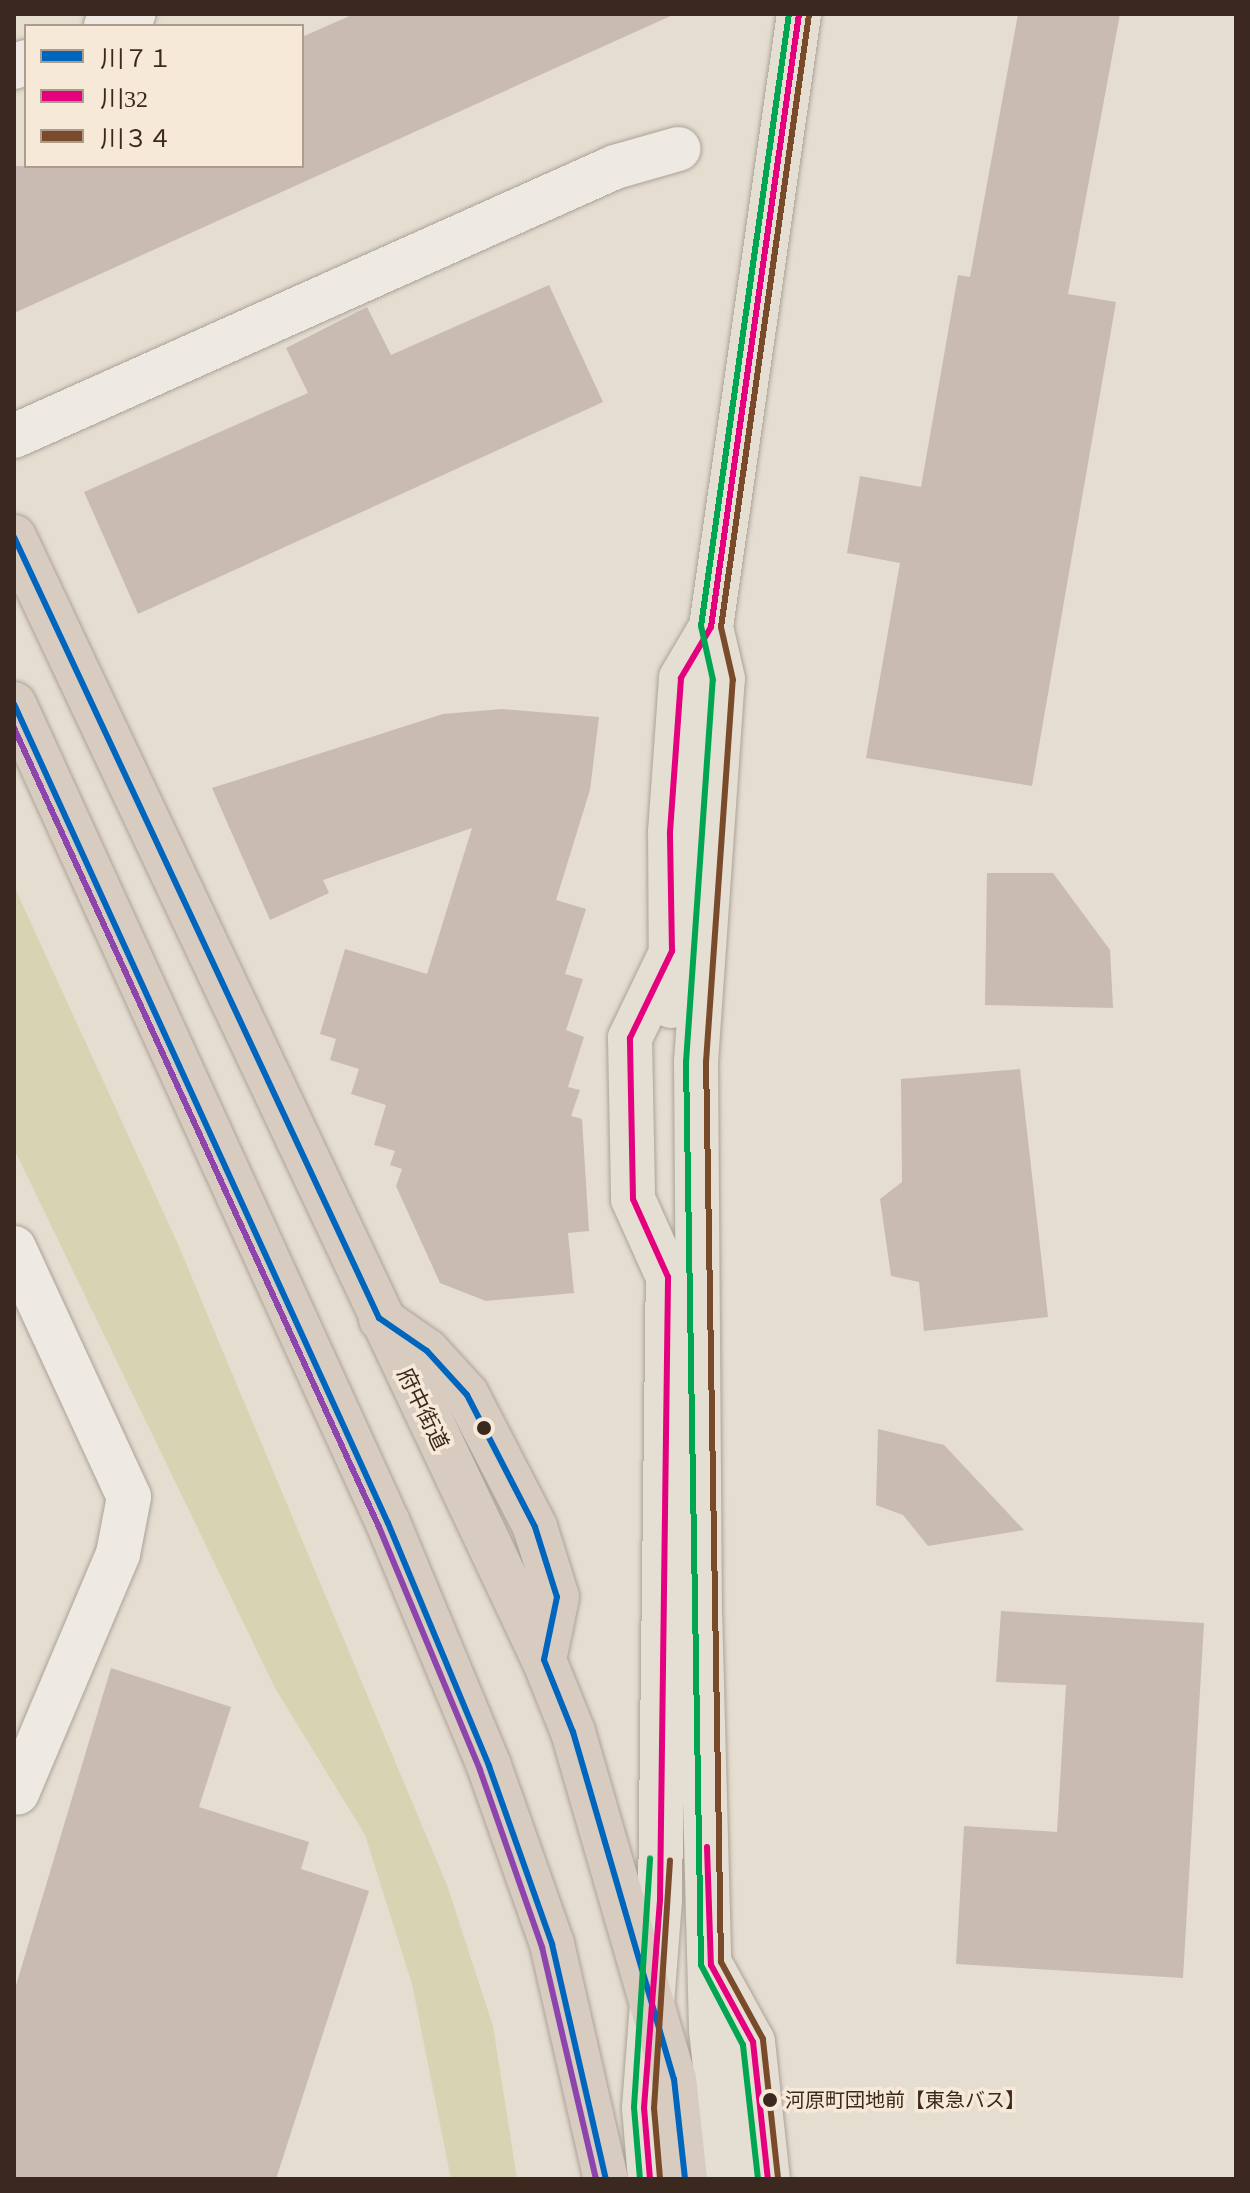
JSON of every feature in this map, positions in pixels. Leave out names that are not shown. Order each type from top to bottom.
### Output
[{"type":"highway","points":[[14,537],[379,1318],[427,1351],[467,1395],[535,1527],[557,1597],[544,1660],[573,1732],[674,2079],[685,2179]]},
{"type":"highway","points":[[14,704],[388,1523],[489,1766],[552,1944],[606,2179]]},
{"type":"main road","points":[[727,2179],[711,1965],[696,1062],[723,679],[711,627],[799,14]]},
{"type":"main road","points":[[650,2179],[649,2000],[660,1900],[668,1277],[633,1199],[630,1038],[672,951],[670,832],[681,678],[711,627]]},
{"type":"main road","points":[[711,1965],[753,2042],[768,2179]]},
{"type":"street","points":[[110,24],[133,14]]},
{"type":"street","points":[[14,436],[615,167],[678,149]]},
{"type":"street","points":[[14,1248],[26,1306],[129,1497],[118,1554],[17,1793]]},
{"type":"shaded area","points":[[14,886],[177,1242],[447,1885],[493,2026],[517,2179],[451,2179],[412,1984],[365,1835],[275,1688],[14,1149]]},
{"type":"building","points":[[354,14],[675,14],[14,313],[14,166],[304,168],[304,36]]},
{"type":"building","points":[[1018,14],[1120,14],[1068,294],[1116,302],[1032,786],[866,758],[900,563],[847,553],[860,476],[921,487],[958,275],[970,277]]},
{"type":"building","points":[[549,285],[603,402],[138,614],[84,492],[308,393],[286,348],[367,307],[391,355]]},
{"type":"building","points":[[502,709],[599,717],[590,790],[556,900],[586,909],[565,974],[583,979],[566,1030],[584,1037],[568,1087],[580,1090],[571,1116],[582,1119],[589,1231],[568,1233],[574,1293],[486,1301],[440,1283],[396,1186],[402,1169],[390,1165],[395,1151],[374,1145],[386,1105],[351,1094],[359,1069],[330,1060],[336,1039],[320,1034],[345,949],[427,974],[472,828],[323,880],[329,893],[270,920],[212,788],[443,714]]},
{"type":"building","points":[[987,873],[1053,873],[1110,950],[1113,1008],[985,1005]]},
{"type":"building","points":[[1020,1069],[1048,1317],[924,1331],[919,1282],[891,1276],[880,1199],[902,1182],[901,1079]]},
{"type":"building","points":[[878,1429],[944,1445],[1024,1530],[928,1546],[903,1515],[876,1505]]},
{"type":"building","points":[[1001,1611],[1204,1623],[1183,1978],[956,1964],[964,1826],[1057,1832],[1066,1685],[996,1682]]},
{"type":"building","points":[[111,1668],[231,1707],[199,1807],[309,1842],[301,1869],[369,1891],[276,2179],[14,2179],[14,1992]]},
{"type":"transit line","points":[[758,2179],[743,2045],[701,1965],[686,1062],[713,680],[701,626],[789,14]]},
{"type":"transit line","name":"川32","points":[[650,2179],[644,2108],[660,1900],[668,1277],[633,1199],[630,1038],[672,951],[670,832],[681,678],[711,627],[799,14]]},
{"type":"transit line","name":"川３４","points":[[778,2178],[763,2039],[721,1962],[706,1062],[733,680],[721,627],[809,15]]},
{"type":"transit line","name":"川７１","points":[[14,537],[379,1318]]},
{"type":"transit line","name":"川７１","points":[[14,704],[388,1523],[489,1766],[552,1944],[606,2179]]},
{"type":"transit line","points":[[14,728],[379,1527],[480,1770],[542,1947],[596,2179]]},
{"type":"transit line","name":"川７１","points":[[379,1318],[427,1351],[467,1395],[535,1527],[557,1597],[544,1660]]},
{"type":"transit line","name":"川７１","points":[[544,1660],[573,1732],[674,2079],[685,2179]]},
{"type":"transit line","name":"川32","points":[[707,1847],[711,1965],[753,2042],[768,2179]]},
{"type":"transit line","points":[[640,2179],[634,2107],[650,1859]]},
{"type":"transit line","name":"川３４","points":[[660,2178],[654,2108],[670,1861]]},
{"type":"place","name":"河原町団地前【東急バス】","points":[[770,2100]]}]
